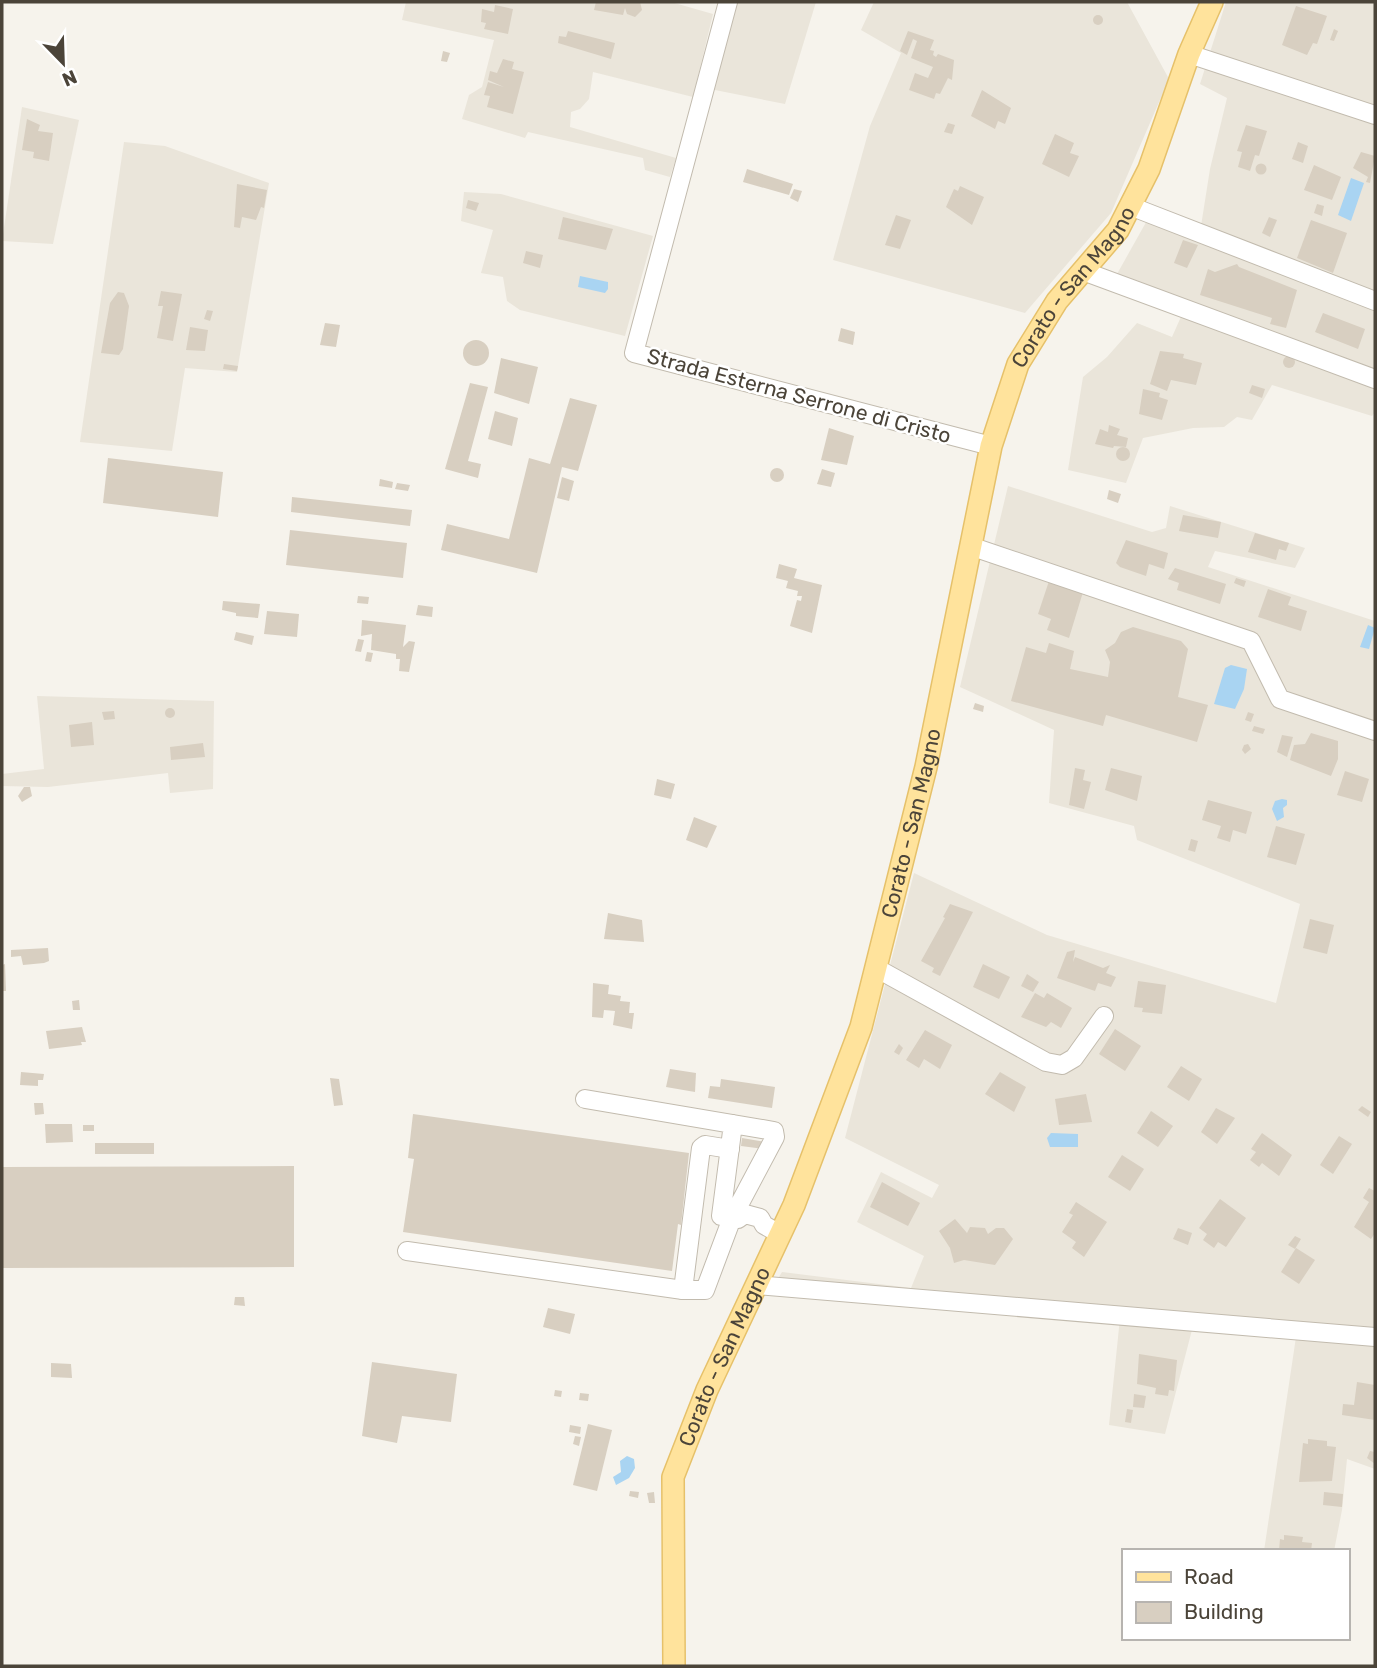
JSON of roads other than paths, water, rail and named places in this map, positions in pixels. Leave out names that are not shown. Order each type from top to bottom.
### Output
[{"type":"main road","name":"Corato - San Magno","points":[[674,1666],[673,1477],[708,1390],[756,1285],[772,1230],[861,1027],[926,767],[990,446],[1018,364],[1057,302],[1118,230],[1149,169],[1189,54],[1212,2]]},
{"type":"street","name":"Strada Esterna Serrone di Cristo","points":[[728,2],[635,353],[990,446]]},
{"type":"street","points":[[1189,54],[1375,116]]},
{"type":"street","points":[[1130,206],[1375,301]]},
{"type":"street","points":[[1083,271],[1375,379]]},
{"type":"street","points":[[970,546],[1251,641],[1280,699],[1375,732]]},
{"type":"street","points":[[876,968],[1046,1062],[1062,1065],[1074,1058],[1104,1016]]},
{"type":"street","points":[[407,1251],[682,1290],[705,1290],[730,1217],[775,1137],[774,1131],[585,1099]]},
{"type":"street","points":[[730,1217],[730,1149],[733,1124]]},
{"type":"street","points":[[682,1290],[701,1148],[705,1145],[730,1149]]},
{"type":"street","points":[[693,1212],[730,1217],[757,1229],[772,1230]]},
{"type":"street","points":[[756,1285],[1375,1337]]},
{"type":"water","points":[[1351,178],[1364,183],[1351,221],[1338,215]]},
{"type":"water","points":[[580,276],[608,282],[608,289],[605,293],[578,287]]},
{"type":"water","points":[[1368,625],[1375,628],[1369,649],[1360,647]]},
{"type":"water","points":[[1231,665],[1247,669],[1244,689],[1235,709],[1214,704],[1225,668]]},
{"type":"water","points":[[1287,800],[1287,805],[1283,808],[1284,817],[1277,821],[1272,809],[1275,801]]},
{"type":"water","points":[[1051,1133],[1078,1134],[1078,1147],[1050,1147],[1047,1138]]},
{"type":"water","points":[[627,1456],[634,1459],[635,1468],[629,1478],[616,1485],[613,1477],[621,1472],[620,1461]]}]
